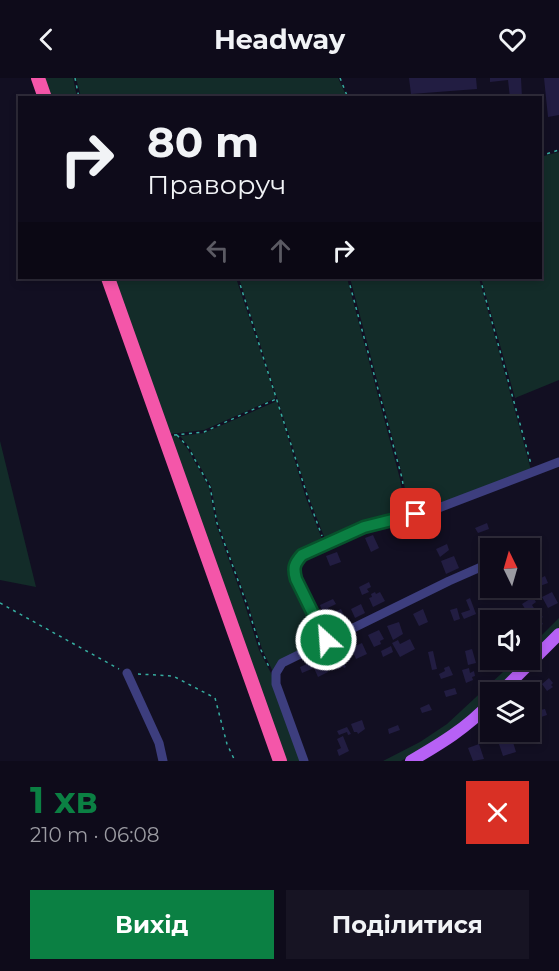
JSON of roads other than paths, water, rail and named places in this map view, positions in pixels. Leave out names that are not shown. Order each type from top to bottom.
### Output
[{"type":"highway","points":[[38,78],[44,96]]},
{"type":"highway","points":[[108,279],[171,435],[280,761]]},
{"type":"main road","points":[[511,682],[559,634]]},
{"type":"main road","points":[[411,761],[454,735],[480,714]]},
{"type":"street","points":[[326,640],[296,579],[295,562],[302,555],[364,527],[428,512],[559,462]]},
{"type":"street","points":[[304,761],[276,681],[278,670],[285,661],[480,568]]},
{"type":"street","points":[[127,674],[159,743],[163,761]]}]
